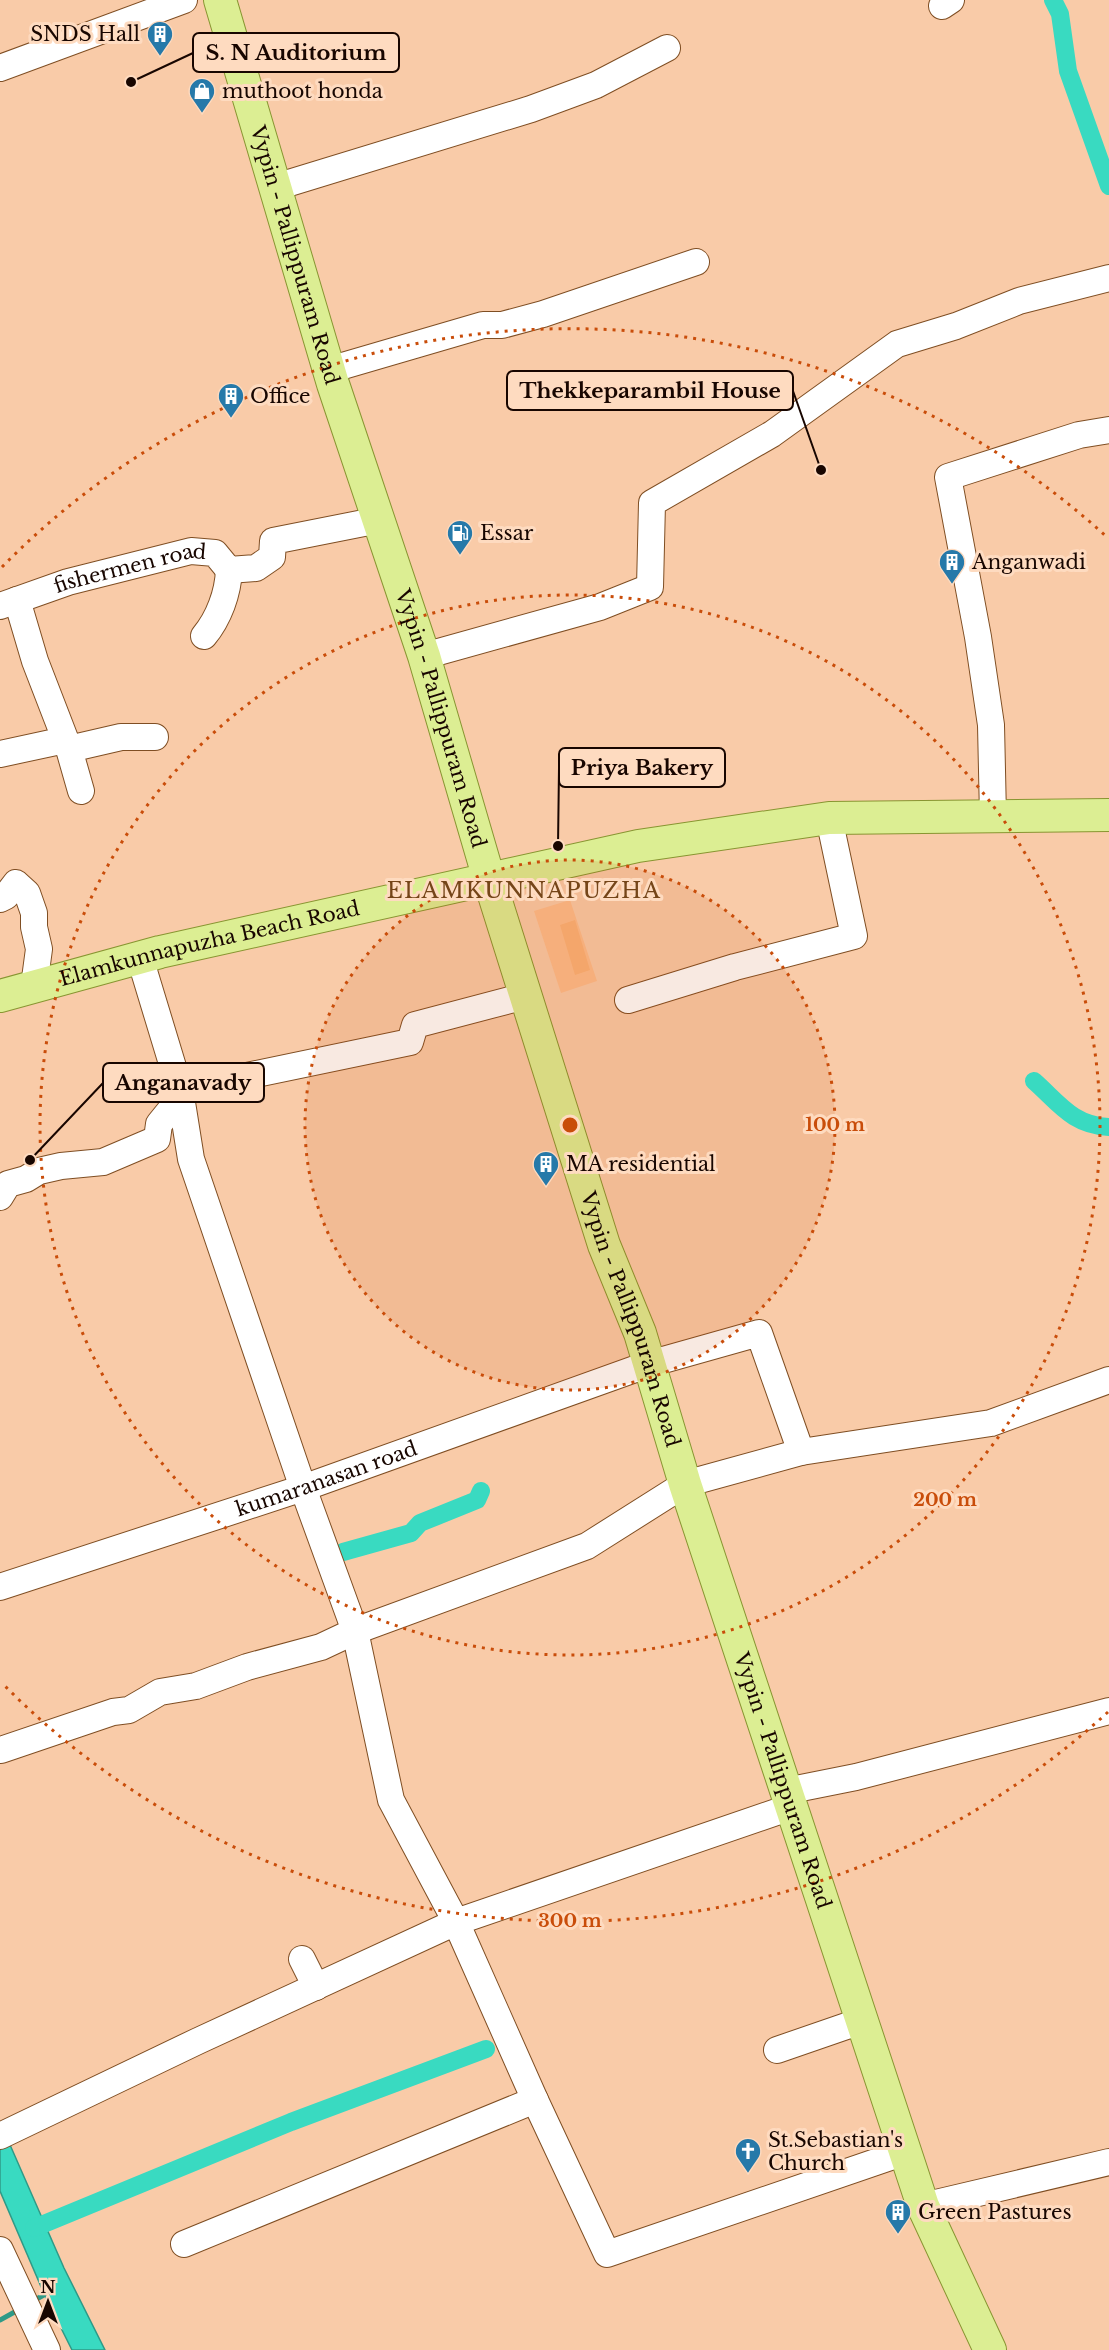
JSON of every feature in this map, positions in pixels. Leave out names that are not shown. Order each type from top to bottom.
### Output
[{"type":"main road","name":"Vypin - Pallippuram Road","points":[[220,0],[328,370],[424,656],[489,879],[604,1245],[640,1333],[685,1484],[923,2206],[990,2350]]},
{"type":"main road","name":"Elamkunnapuzha Beach Road","points":[[0,996],[140,958],[638,846],[829,818],[1109,815]]},
{"type":"street","points":[[0,68],[184,0]]},
{"type":"street","points":[[276,187],[531,109],[596,85],[668,48]]},
{"type":"street","points":[[328,370],[483,325],[502,325],[543,314],[696,262]]},
{"type":"street","points":[[424,656],[600,607],[650,587],[651,503],[772,434],[897,344],[956,326],[1019,301],[1109,278]]},
{"type":"street","points":[[993,816],[991,725],[978,637],[948,477],[1079,435],[1109,430]]},
{"type":"street","name":"fishermen road","points":[[8,603],[68,582],[191,550],[215,553],[229,570],[256,568],[272,557],[273,541],[378,520]]},
{"type":"street","points":[[204,636],[217,616],[228,586],[229,570]]},
{"type":"street","points":[[8,603],[35,661],[67,745],[81,791]]},
{"type":"street","points":[[0,754],[121,737],[155,736]]},
{"type":"street","points":[[628,1000],[735,967],[854,936],[829,818]]},
{"type":"street","points":[[0,899],[6,896],[16,884],[27,893],[34,913],[34,927],[39,949],[34,986]]},
{"type":"street","points":[[140,958],[180,1090],[191,1159],[303,1488],[355,1631],[391,1800],[456,1922],[607,2254],[905,2152]]},
{"type":"street","points":[[180,1090],[410,1042],[415,1024],[525,996]]},
{"type":"street","points":[[0,1197],[8,1184],[26,1179],[39,1171],[61,1166],[103,1162],[157,1139],[159,1124],[176,1102],[180,1090]]},
{"type":"street","name":"kumaranasan road","points":[[0,1587],[303,1488],[650,1364],[759,1333],[801,1452]]},
{"type":"street","points":[[1,1750],[113,1712],[129,1710],[160,1692],[196,1686],[247,1667],[321,1647],[355,1631],[587,1546],[685,1484],[801,1452],[991,1423],[1109,1380]]},
{"type":"street","points":[[3,2135],[456,1922],[789,1799],[856,1777],[1109,1711]]},
{"type":"street","points":[[302,1959],[316,1988]]},
{"type":"street","points":[[777,2050],[861,2021]]},
{"type":"street","points":[[184,2244],[535,2100]]},
{"type":"street","points":[[923,2206],[1109,2162]]},
{"type":"street","points":[[0,2250],[47,2350]]},
{"type":"shaded area","points":[[570,900],[597,981],[561,993],[534,911]]},
{"type":"shaded area","points":[[575,920],[590,970],[575,975],[560,925]]},
{"type":"water","points":[[0,2122],[64,2268],[105,2350],[72,2350],[45,2296],[0,2191]]},
{"type":"waterway","points":[[1053,0],[1060,14],[1068,71],[1109,186]]},
{"type":"waterway","points":[[1034,1081],[1059,1105],[1076,1117],[1085,1122],[1109,1127]]},
{"type":"waterway","points":[[343,1552],[411,1533],[420,1523],[477,1500],[481,1491]]},
{"type":"waterway","points":[[34,2228],[291,2122],[486,2049]]},
{"type":"waterway","points":[[33,2301],[51,2291]]},
{"type":"waterway","points":[[0,2320],[20,2309]]},
{"type":"place","name":"SNDS Hall","points":[[160,57]]},
{"type":"place","name":"S. N Auditorium","points":[[131,82]]},
{"type":"place","name":"muthoot honda","points":[[202,114]]},
{"type":"place","name":"Office","points":[[231,419]]},
{"type":"place","name":"Thekkeparambil House","points":[[821,470]]},
{"type":"place","name":"Essar","points":[[460,556]]},
{"type":"place","name":"Anganwadi","points":[[952,585]]},
{"type":"place","name":"Priya Bakery","points":[[558,846]]},
{"type":"place","name":"Anganavady","points":[[30,1160]]},
{"type":"place","name":"MA residential","points":[[546,1187]]},
{"type":"place","name":"St.Sebastian's Church","points":[[748,2174]]},
{"type":"place","name":"Green Pastures","points":[[898,2235]]},
{"type":"district","name":"ELAMKUNNAPUZHA","points":[[524,890]]}]
